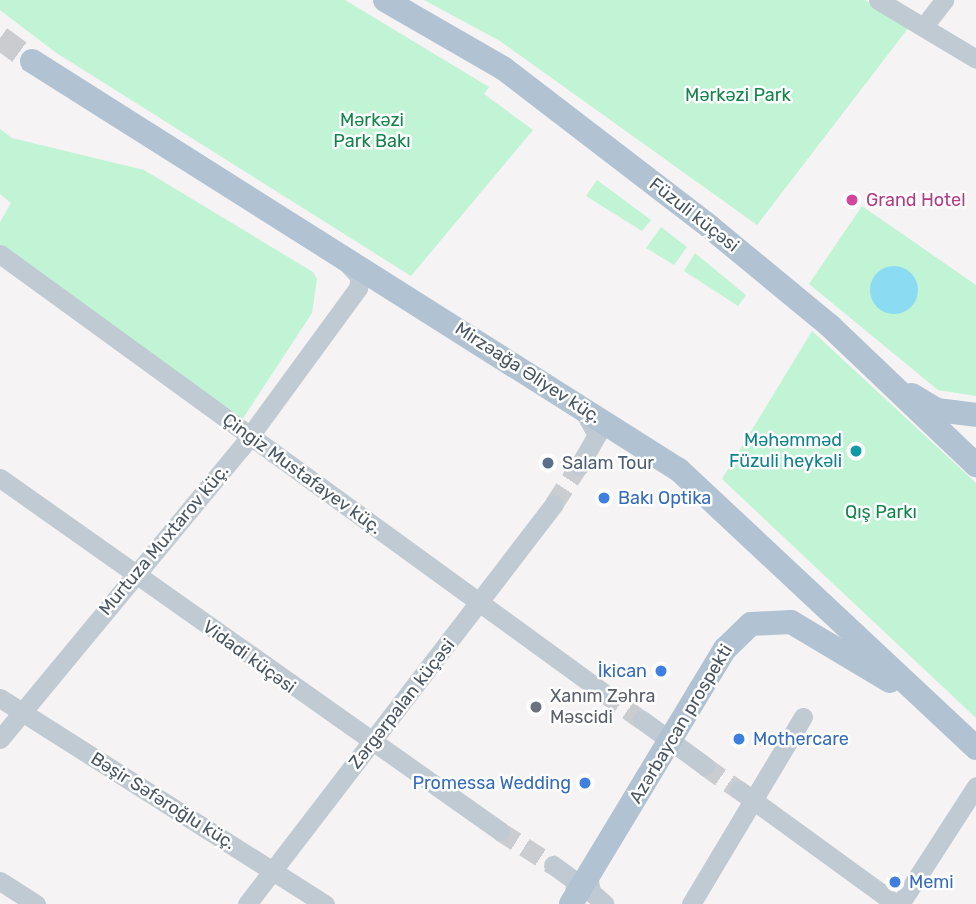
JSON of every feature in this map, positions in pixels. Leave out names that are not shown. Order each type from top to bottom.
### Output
[{"type":"main road","name":"Füzuli küçəsi","points":[[385,0],[492,61],[574,121],[860,353],[976,466]]},
{"type":"main road","name":"Mirzəağa Əliyev küç.","points":[[32,61],[569,398],[698,485],[976,748]]},
{"type":"main road","points":[[860,353],[923,402],[976,415]]},
{"type":"main road","name":"Azərbaycan prospekti","points":[[573,901],[725,649],[751,624],[768,619],[807,629],[938,712]]},
{"type":"street","points":[[878,0],[976,59]]},
{"type":"street","points":[[924,26],[944,0]]},
{"type":"street","name":"Murtuza Muxtarov küç.","points":[[0,739],[249,436],[360,283],[356,271],[319,240]]},
{"type":"street","name":"Çingiz Mustafayev küç.","points":[[0,254],[604,693]]},
{"type":"street","points":[[569,398],[597,432],[579,466]]},
{"type":"street","name":"Vidadi küçəsi","points":[[0,478],[371,744],[500,831]]},
{"type":"street","name":"Zərgərpalan küçəsi","points":[[247,904],[554,504]]},
{"type":"street","name":"Bəşir Səfəroğlu küç.","points":[[0,698],[325,904]]},
{"type":"street","points":[[691,904],[746,795],[803,717]]},
{"type":"street","points":[[642,720],[705,766]]},
{"type":"street","points":[[746,795],[898,904],[976,786]]},
{"type":"street","points":[[553,865],[575,881],[573,901]]},
{"type":"street","points":[[588,875],[591,892],[605,904]]},
{"type":"street","points":[[0,881],[36,904]]},
{"type":"green space","name":"Mərkəzi Park Bakı","points":[[0,0],[345,0],[489,87],[484,94],[533,130],[411,276],[55,52],[0,10]]},
{"type":"green space","name":"Mərkəzi Park","points":[[424,0],[865,0],[909,27],[757,225],[500,41]]},
{"type":"green space","points":[[0,129],[12,138],[144,170],[313,272],[317,279],[312,313],[240,423],[0,247],[0,222],[11,203],[0,194]]},
{"type":"green space","points":[[597,180],[651,220],[642,231],[586,196]]},
{"type":"green space","points":[[862,206],[976,285],[976,396],[938,390],[809,284]]},
{"type":"green space","points":[[661,227],[687,247],[674,265],[646,248]]},
{"type":"green space","points":[[695,253],[746,295],[738,306],[684,271]]},
{"type":"green space","name":"Qış Parkı","points":[[812,331],[976,483],[976,718],[722,479]]},
{"type":"water","points":[[894,266],[911,273],[918,290],[911,307],[894,314],[877,307],[870,290],[877,273]]},
{"type":"tunnel","points":[[0,38],[32,61]]},
{"type":"tunnel","points":[[554,504],[579,466]]},
{"type":"tunnel","points":[[604,693],[642,720]]},
{"type":"tunnel","points":[[705,766],[739,790]]},
{"type":"tunnel","points":[[500,831],[553,865]]},
{"type":"place","name":"Grand Hotel","points":[[852,200]]},
{"type":"place","name":"Məhəmməd Füzuli heykəli","points":[[856,451]]},
{"type":"place","name":"Salam Tour","points":[[548,463]]},
{"type":"place","name":"Bakı Optika","points":[[604,498]]},
{"type":"place","name":"İkican","points":[[661,671]]},
{"type":"place","name":"Xanım Zəhra Məscidi","points":[[536,707]]},
{"type":"place","name":"Mothercare","points":[[739,739]]},
{"type":"place","name":"Promessa Wedding","points":[[585,783]]},
{"type":"place","name":"Memi","points":[[895,882]]}]
